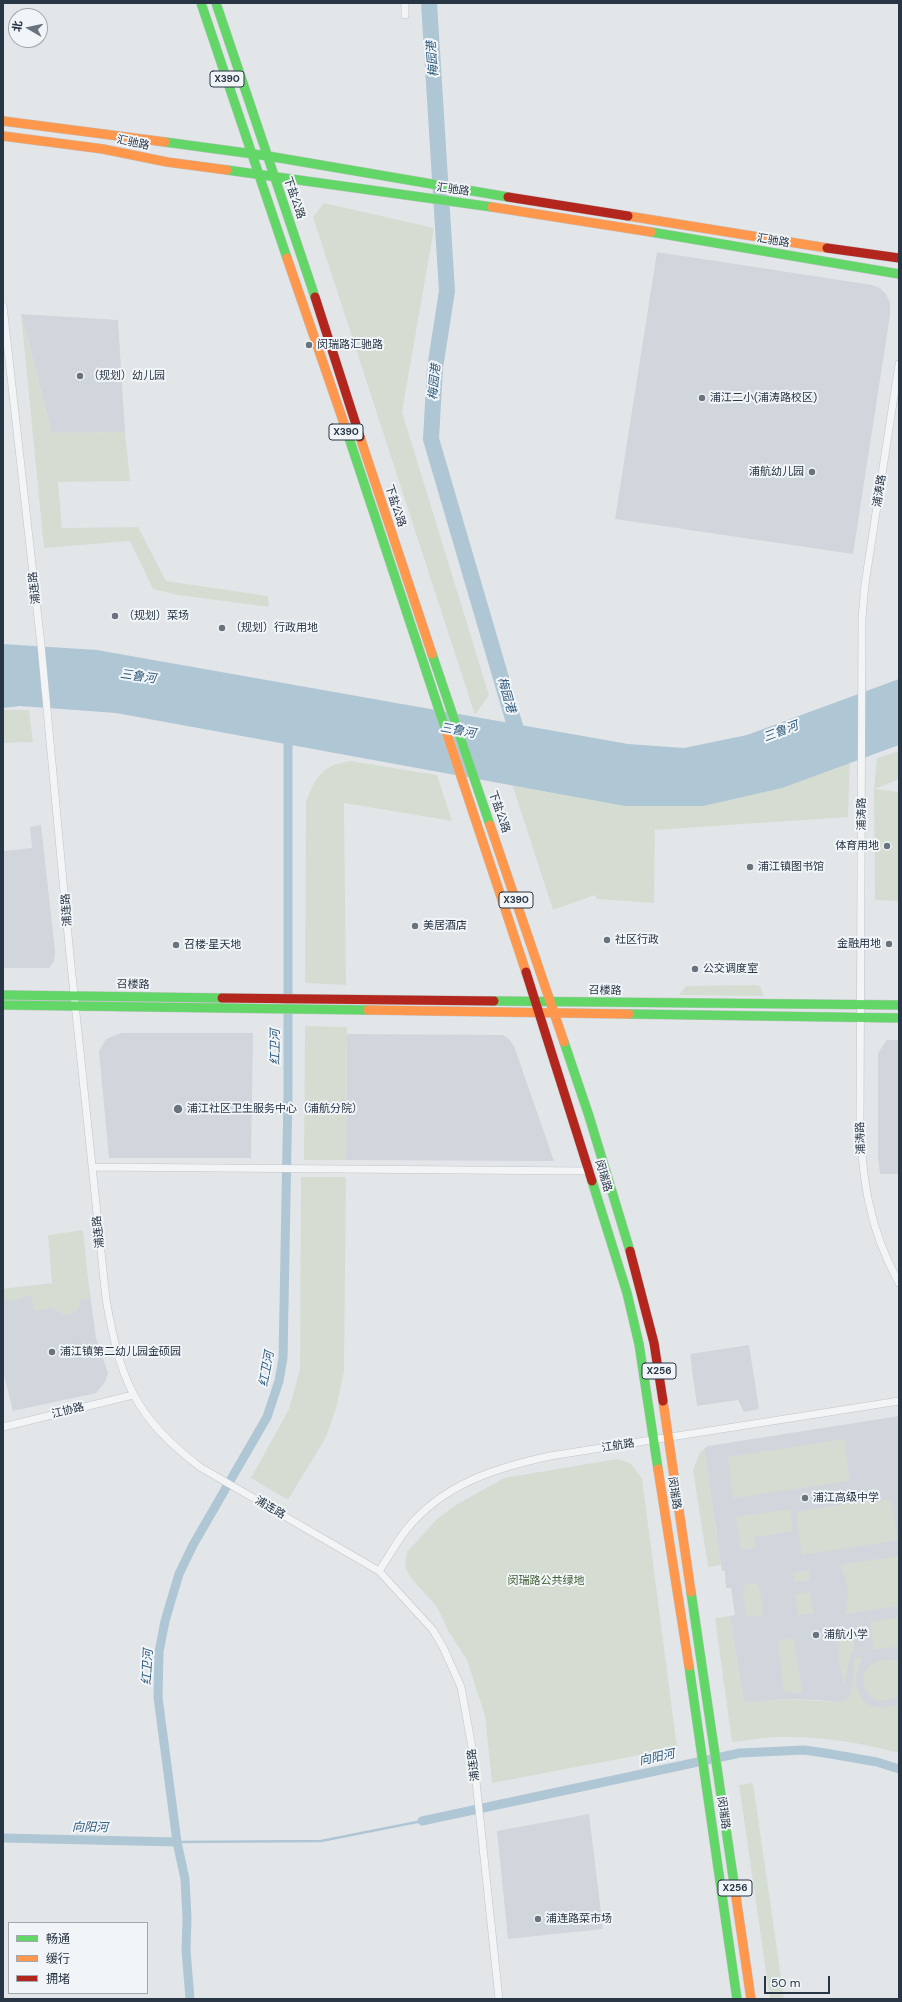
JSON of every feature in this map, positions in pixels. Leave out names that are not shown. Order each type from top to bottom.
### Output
[{"type":"main road","name":"X390","points":[[201,3],[253,155],[258,176],[318,346],[536,1002]]},
{"type":"main road","name":"下盐公路","points":[[216,3],[268,156],[451,712],[555,1014]]},
{"type":"main road","name":"汇驰路","points":[[3,121],[268,156],[453,188],[837,250],[899,258]]},
{"type":"main road","name":"汇驰路","points":[[3,136],[103,149],[167,162],[258,176],[547,215],[899,274]]},
{"type":"main road","name":"召楼路","points":[[3,995],[75,1000],[263,1004],[310,1000],[899,1005]]},
{"type":"main road","name":"召楼路","points":[[3,1005],[75,1000]]},
{"type":"main road","name":"闵瑞路","points":[[536,1002],[627,1293],[639,1344],[701,1742],[736,1999]]},
{"type":"main road","points":[[263,1004],[310,1009],[539,1014],[899,1018]]},
{"type":"main road","name":"闵瑞路","points":[[555,1014],[589,1116],[636,1270],[654,1342],[751,1999]]},
{"type":"street","points":[[405,3],[405,15]]},
{"type":"street","name":"浦连路","points":[[3,306],[41,645],[75,1000],[106,1299],[121,1369],[133,1395],[161,1434],[178,1450],[210,1473],[379,1571],[433,1630],[453,1668],[461,1687],[465,1704],[481,1826],[499,1999]]},
{"type":"street","name":"浦涛路","points":[[899,364],[862,618],[860,1005],[860,1119],[862,1162],[867,1199],[874,1227],[883,1251],[899,1283]]},
{"type":"street","points":[[92,1167],[588,1171]]},
{"type":"street","name":"江协路","points":[[3,1427],[133,1395]]},
{"type":"street","name":"江航路","points":[[379,1571],[405,1530],[423,1512],[458,1486],[481,1474],[514,1464],[550,1456],[899,1400]]},
{"type":"shaded area","name":"浦江二小(浦涛路校区)","points":[[657,252],[872,285],[880,288],[886,294],[890,303],[890,315],[853,554],[615,519]]},
{"type":"shaded area","name":"（规划）幼儿园","points":[[21,314],[118,320],[125,432],[52,433]]},
{"type":"shaded area","points":[[41,825],[55,951],[54,961],[49,968],[3,968],[3,851],[32,848],[30,827]]},
{"type":"shaded area","name":"浦江社区卫生服务中心（浦航分院）","points":[[121,1033],[253,1033],[251,1158],[109,1158],[99,1051],[106,1039]]},
{"type":"shaded area","points":[[347,1034],[503,1035],[508,1038],[514,1046],[554,1161],[346,1160]]},
{"type":"shaded area","points":[[887,1040],[899,1040],[899,1174],[880,1174],[878,1157],[878,1053]]},
{"type":"shaded area","name":"浦江镇第二幼儿园金硕园","points":[[88,1279],[96,1338],[108,1373],[105,1382],[96,1393],[13,1411],[3,1371],[3,1289]]},
{"type":"shaded area","points":[[749,1345],[759,1409],[744,1412],[738,1400],[697,1406],[690,1354]]},
{"type":"shaded area","points":[[899,1416],[899,1715],[838,1702],[818,1700],[784,1699],[744,1703],[730,1616],[735,1615],[731,1588],[726,1588],[725,1571],[722,1571],[704,1449],[708,1446]]},
{"type":"shaded area","points":[[589,1814],[603,1929],[508,1939],[497,1831]]},
{"type":"green space","points":[[324,203],[434,228],[402,412],[489,695],[475,715],[313,217]]},
{"type":"green space","points":[[21,314],[52,433],[125,432],[130,481],[58,482],[62,528],[138,527],[166,581],[268,596],[269,607],[178,595],[153,589],[130,541],[44,548]]},
{"type":"green space","points":[[3,710],[29,710],[33,742],[3,743]]},
{"type":"green space","points":[[851,728],[848,817],[655,830],[654,903],[597,899],[595,895],[553,910],[512,784]]},
{"type":"green space","name":"体育用地","points":[[899,751],[899,779],[875,789],[899,792],[899,901],[875,900],[874,789],[877,758]]},
{"type":"green space","points":[[350,761],[437,775],[452,821],[344,803],[346,985],[305,983],[306,802],[313,785],[326,769],[340,763]]},
{"type":"green space","points":[[686,986],[760,986],[764,996],[679,995]]},
{"type":"green space","points":[[305,1026],[347,1027],[346,1160],[304,1160]]},
{"type":"green space","points":[[301,1177],[346,1177],[344,1371],[337,1405],[326,1437],[288,1500],[251,1478],[289,1409],[300,1369]]},
{"type":"green space","points":[[83,1230],[90,1298],[80,1300],[79,1307],[74,1313],[62,1316],[61,1312],[50,1308],[35,1311],[31,1295],[7,1302],[7,1299],[3,1300],[3,1289],[52,1284],[48,1235]]},
{"type":"green space","points":[[845,1439],[849,1481],[733,1498],[728,1457]]},
{"type":"green space","points":[[704,1449],[721,1565],[708,1567],[693,1470],[700,1452]]},
{"type":"green space","name":"闵瑞路公共绿地","points":[[617,1459],[630,1463],[642,1478],[677,1748],[492,1783],[485,1716],[467,1660],[449,1632],[437,1607],[410,1577],[405,1567],[407,1552],[437,1519],[454,1506],[504,1478]]},
{"type":"green space","points":[[891,1499],[897,1537],[899,1537],[899,1540],[802,1555],[796,1512],[872,1500],[873,1502]]},
{"type":"green space","points":[[790,1509],[793,1531],[754,1537],[756,1548],[741,1550],[736,1517]]},
{"type":"green space","points":[[899,1556],[899,1606],[845,1614],[848,1601],[848,1589],[840,1565]]},
{"type":"green space","points":[[809,1570],[810,1580],[795,1582],[793,1573]]},
{"type":"green space","points":[[755,1583],[759,1586],[763,1611],[761,1615],[750,1617],[746,1615],[743,1591],[745,1585]]},
{"type":"green space","points":[[810,1592],[814,1613],[798,1615],[795,1594]]},
{"type":"green space","points":[[730,1616],[744,1703],[784,1699],[838,1702],[847,1699],[851,1693],[855,1659],[861,1656],[856,1685],[862,1699],[870,1705],[880,1708],[899,1705],[899,1753],[854,1743],[809,1738],[772,1737],[732,1742],[715,1618]]},
{"type":"green space","points":[[899,1617],[899,1646],[874,1650],[870,1622]]},
{"type":"green space","points":[[851,1629],[855,1652],[851,1653],[844,1684],[840,1664],[839,1644],[842,1630]]},
{"type":"green space","points":[[794,1638],[801,1693],[784,1692],[778,1641]]},
{"type":"green space","points":[[899,1659],[899,1698],[877,1700],[872,1697],[865,1688],[865,1671],[874,1663]]},
{"type":"green space","points":[[753,1783],[784,1999],[770,1999],[739,1785]]},
{"type":"water","name":"三鲁河","points":[[3,644],[97,650],[628,744],[684,748],[747,735],[899,679],[899,745],[782,788],[703,806],[625,806],[116,713],[20,706],[3,708]]},
{"type":"waterway","name":"梅园港","points":[[429,3],[447,291],[435,368],[431,439],[520,743]]},
{"type":"waterway","name":"红卫河","points":[[190,1999],[186,1950],[187,1918],[185,1879],[177,1842],[158,1697],[159,1652],[165,1621],[179,1574],[193,1545],[267,1417],[279,1381],[283,1358],[288,1093],[288,733]]},
{"type":"waterway","name":"向阳河","points":[[422,1821],[740,1753],[804,1750],[877,1762],[899,1769]]},
{"type":"waterway","points":[[177,1842],[321,1841],[422,1821]]},
{"type":"waterway","name":"向阳河","points":[[3,1838],[177,1842]]},
{"type":"traffic: fast","points":[[201,3],[287,258]]},
{"type":"traffic: fast","points":[[216,3],[315,297]]},
{"type":"traffic: fast","points":[[165,142],[268,156],[508,197]]},
{"type":"traffic: fast","points":[[227,170],[492,207]]},
{"type":"traffic: fast","points":[[651,232],[899,274]]},
{"type":"traffic: fast","points":[[348,435],[446,731]]},
{"type":"traffic: fast","points":[[432,654],[490,825]]},
{"type":"traffic: fast","points":[[3,995],[222,998]]},
{"type":"traffic: fast","points":[[494,1001],[899,1005]]},
{"type":"traffic: fast","points":[[3,1005],[368,1010]]},
{"type":"traffic: fast","points":[[629,1014],[899,1018]]},
{"type":"traffic: fast","points":[[564,1042],[589,1116],[630,1251]]},
{"type":"traffic: fast","points":[[592,1181],[627,1293],[639,1344],[658,1469]]},
{"type":"traffic: fast","points":[[691,1592],[735,1890]]},
{"type":"traffic: fast","points":[[689,1666],[737,1999]]},
{"type":"traffic: slow","points":[[3,121],[165,142]]},
{"type":"traffic: slow","points":[[3,136],[103,149],[167,162],[227,170]]},
{"type":"traffic: slow","points":[[492,207],[651,232]]},
{"type":"traffic: slow","points":[[628,216],[827,248]]},
{"type":"traffic: slow","points":[[287,258],[348,435]]},
{"type":"traffic: slow","points":[[360,437],[432,654]]},
{"type":"traffic: slow","points":[[446,731],[526,972]]},
{"type":"traffic: slow","points":[[490,825],[564,1042]]},
{"type":"traffic: slow","points":[[368,1010],[629,1014]]},
{"type":"traffic: slow","points":[[663,1401],[691,1592]]},
{"type":"traffic: slow","points":[[658,1469],[689,1666]]},
{"type":"traffic: slow","points":[[735,1890],[751,1999]]},
{"type":"traffic: jam","points":[[508,197],[628,216]]},
{"type":"traffic: jam","points":[[827,248],[899,258]]},
{"type":"traffic: jam","points":[[315,297],[360,437]]},
{"type":"traffic: jam","points":[[526,972],[592,1181]]},
{"type":"traffic: jam","points":[[222,998],[494,1001]]},
{"type":"traffic: jam","points":[[630,1251],[654,1343],[663,1401]]},
{"type":"place","name":"闵瑞路汇驰路","points":[[309,345]]},
{"type":"place","name":"（规划）幼儿园","points":[[80,376]]},
{"type":"place","name":"浦江二小(浦涛路校区)","points":[[702,398]]},
{"type":"place","name":"浦航幼儿园","points":[[812,472]]},
{"type":"place","name":"（规划）菜场","points":[[115,616]]},
{"type":"place","name":"（规划）行政用地","points":[[222,628]]},
{"type":"place","name":"体育用地","points":[[887,846]]},
{"type":"place","name":"浦江镇图书馆","points":[[750,867]]},
{"type":"place","name":"美居酒店","points":[[415,926]]},
{"type":"place","name":"社区行政","points":[[607,940]]},
{"type":"place","name":"金融用地","points":[[889,944]]},
{"type":"place","name":"召楼·星天地","points":[[176,945]]},
{"type":"place","name":"公交调度室","points":[[695,969]]},
{"type":"place","name":"浦江社区卫生服务中心（浦航分院）","points":[[178,1109]]},
{"type":"place","name":"浦江镇第二幼儿园金硕园","points":[[52,1352]]},
{"type":"place","name":"浦江高级中学","points":[[805,1498]]},
{"type":"place","name":"浦航小学","points":[[816,1635]]},
{"type":"place","name":"浦连路菜市场","points":[[538,1919]]}]
